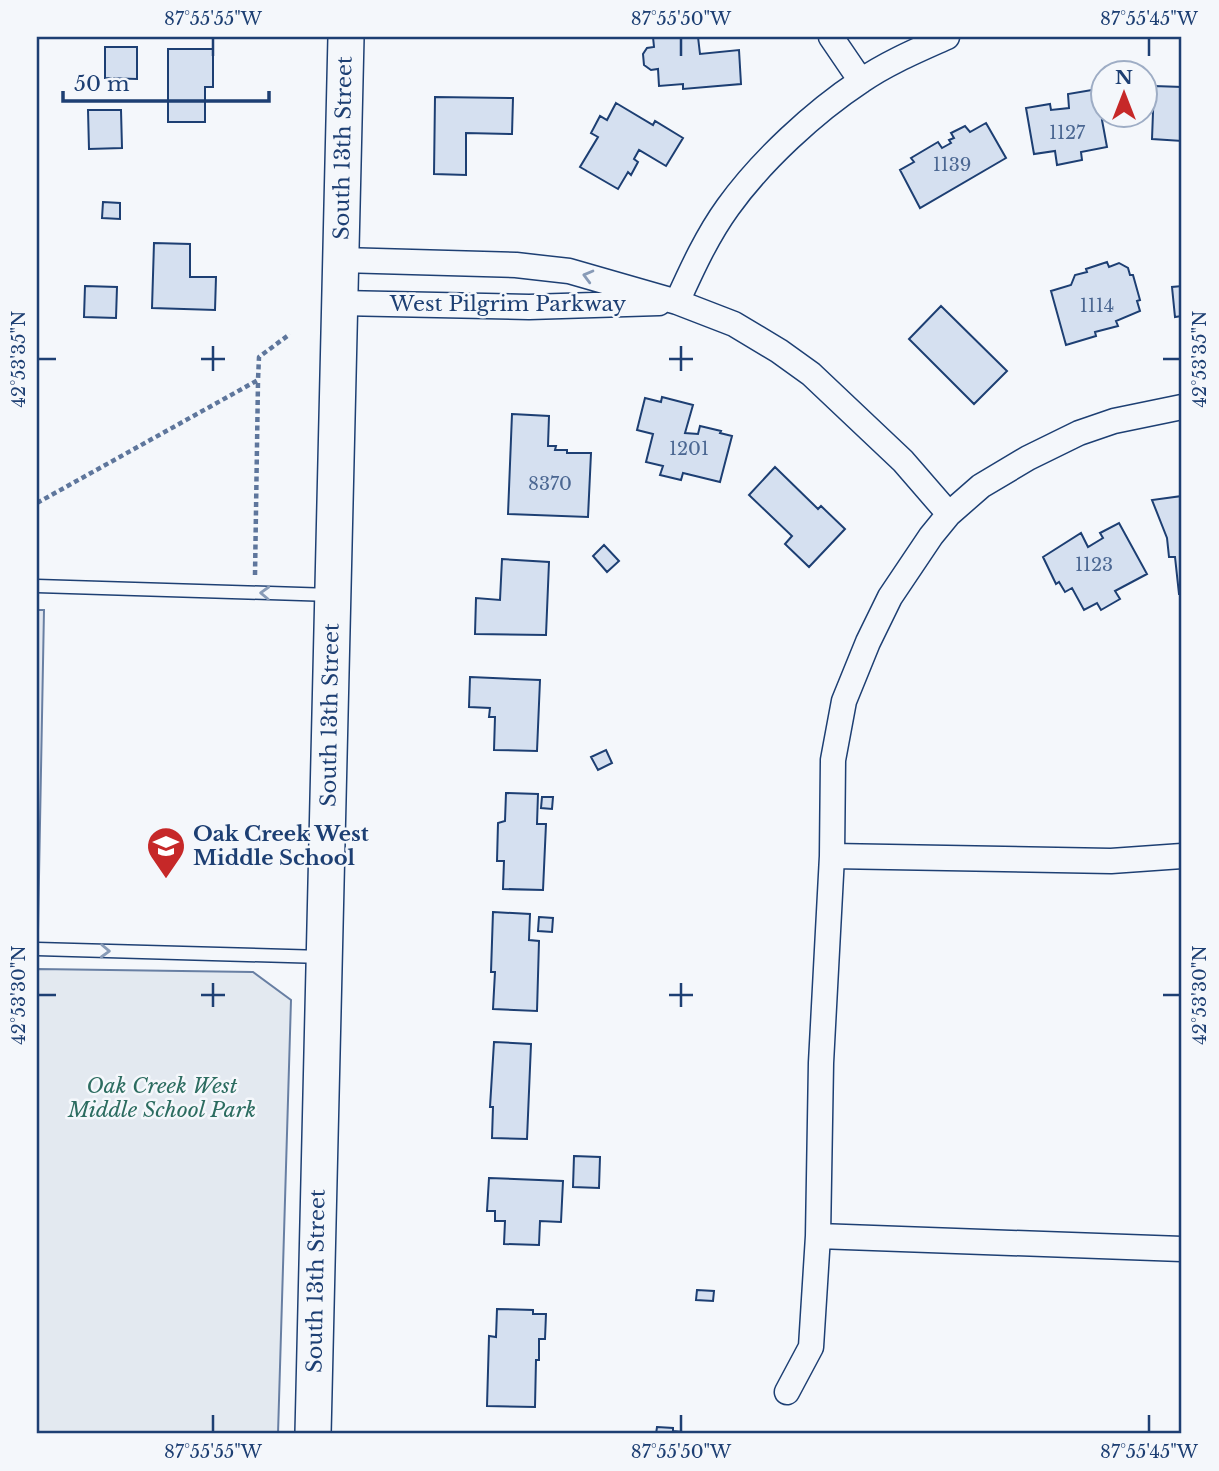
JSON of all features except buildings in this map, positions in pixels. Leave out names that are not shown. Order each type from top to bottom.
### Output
[{"type":"street","name":"South 13th Street","points":[[313,1434],[346,37]]},
{"type":"street","points":[[831,37],[861,81]]},
{"type":"street","points":[[677,302],[709,238],[729,207],[745,187],[812,120],[861,81],[947,37]]},
{"type":"street","name":"West Pilgrim Parkway","points":[[341,260],[569,271],[677,302],[734,324],[811,374],[903,461],[949,514]]},
{"type":"street","name":"West Pilgrim Parkway","points":[[340,303],[529,307],[677,302]]},
{"type":"street","points":[[786,1392],[811,1347],[821,1063],[832,856],[833,760],[844,701],[868,642],[890,597],[910,565],[949,514],[981,486],[1028,458],[1079,433],[1114,421],[1182,407]]},
{"type":"street","points":[[832,856],[1111,861],[1182,856]]},
{"type":"street","points":[[817,1236],[1182,1249]]},
{"type":"lane","points":[[37,586],[333,595]]},
{"type":"lane","points":[[37,949],[324,958]]},
{"type":"path","points":[[255,592],[259,357],[290,334]]},
{"type":"path","points":[[37,503],[258,380]]},
{"type":"green space","name":"Oak Creek West Middle School Park","points":[[38,969],[253,972],[291,1000],[278,1434],[37,1434]]},
{"type":"shaded area","points":[[37,610],[44,610],[38,930],[37,930]]},
{"type":"place","name":"Oak Creek West Middle School","points":[[166,880]]}]
